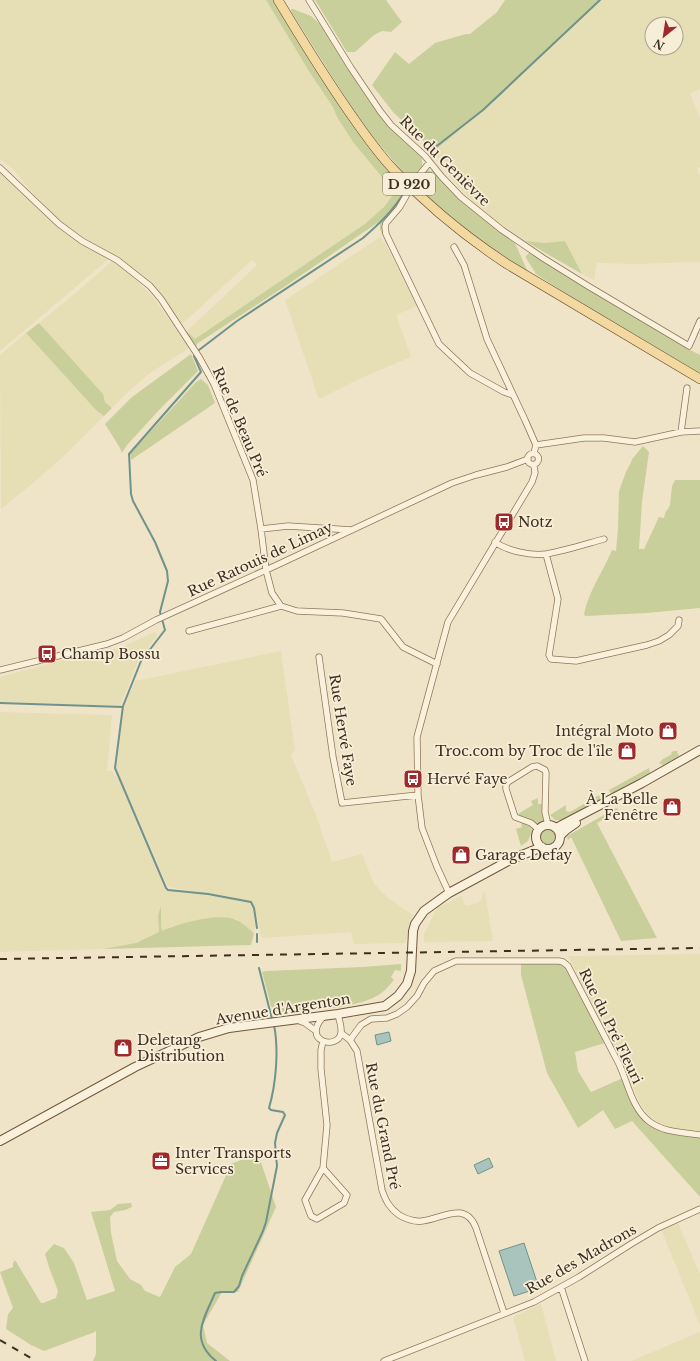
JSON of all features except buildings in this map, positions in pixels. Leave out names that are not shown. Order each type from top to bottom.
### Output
[{"type":"main road","name":"D 920","points":[[278,0],[318,65],[360,128],[392,168],[426,201],[477,244],[507,264],[700,379]]},
{"type":"main road","points":[[512,859],[538,834],[543,827],[573,820],[700,750]]},
{"type":"main road","points":[[560,836],[572,826],[700,755]]},
{"type":"main road","points":[[538,834],[537,842],[542,847],[547,849],[555,847],[559,843],[560,836],[558,830],[552,826]]},
{"type":"main road","points":[[512,859],[542,847]]},
{"type":"main road","name":"Avenue d'Argenton","points":[[0,1141],[135,1067],[186,1042],[229,1028],[338,1014],[385,1006],[398,996],[407,984],[411,971],[412,943],[415,924],[424,911],[449,893],[512,859]]},
{"type":"street","name":"Rue du Genièvre","points":[[309,0],[351,68],[380,111],[391,125],[430,162],[461,197],[502,230],[582,282],[689,346],[700,321]]},
{"type":"street","points":[[415,180],[430,162]]},
{"type":"street","name":"Rue de Beau Pré","points":[[0,168],[59,224],[82,242],[117,260],[150,286],[161,299],[199,357],[214,384],[254,480],[266,570],[272,594],[282,606]]},
{"type":"street","points":[[406,196],[399,208],[386,223],[386,234],[439,344],[470,373],[504,392],[513,395]]},
{"type":"street","points":[[454,247],[464,265],[487,339],[536,445],[534,453],[529,455],[528,459],[530,464],[534,464]]},
{"type":"street","points":[[681,432],[687,388]]},
{"type":"street","points":[[536,445],[584,438],[635,442],[681,432],[700,431]]},
{"type":"street","points":[[534,453],[538,456],[539,460],[534,464]]},
{"type":"street","name":"Rue Ratouis de Limay","points":[[0,670],[107,644],[129,635],[170,613],[452,483],[508,467],[528,459]]},
{"type":"street","points":[[449,893],[422,828],[418,795],[417,737],[448,622],[532,482],[535,473],[534,464]]},
{"type":"street","points":[[261,529],[288,526],[352,530]]},
{"type":"street","points":[[496,542],[502,546],[521,552],[546,554],[604,539]]},
{"type":"street","points":[[546,554],[558,599],[549,657],[554,660],[572,661],[619,652],[659,641],[674,631],[679,620]]},
{"type":"street","points":[[189,631],[282,606],[297,611],[343,613],[381,619],[403,647],[437,664]]},
{"type":"street","name":"Rue Hervé Faye","points":[[319,657],[333,757],[342,803],[418,795]]},
{"type":"street","points":[[538,834],[531,823],[515,817],[506,789],[508,782],[532,767],[537,766],[542,768],[546,773],[545,812],[552,826]]},
{"type":"street","name":"Rue du Pré Fleuri","points":[[350,1040],[361,1025],[371,1019],[387,1018],[397,1014],[407,1007],[417,996],[424,983],[434,971],[456,961],[563,962],[568,966],[619,1065],[636,1104],[643,1115],[652,1124],[664,1129],[700,1135]]},
{"type":"street","points":[[324,1015],[320,1020],[316,1031],[318,1038],[323,1041],[330,1042],[340,1037],[341,1033],[338,1014]]},
{"type":"street","points":[[295,1019],[305,1023],[316,1031]]},
{"type":"street","name":"Rue du Grand Pré","points":[[341,1033],[350,1040],[357,1051],[382,1190],[386,1201],[392,1209],[402,1217],[412,1221],[429,1220],[453,1213],[461,1213],[468,1216],[474,1222],[504,1314]]},
{"type":"street","points":[[323,1041],[321,1050],[321,1069],[327,1125],[323,1168],[305,1200],[311,1216],[317,1219],[344,1203],[347,1195],[323,1168]]},
{"type":"street","name":"Rue des Madrons","points":[[384,1361],[534,1302],[658,1228],[700,1209]]},
{"type":"street","points":[[561,1287],[585,1361]]},
{"type":"shaded area","points":[[0,0],[266,0],[310,73],[333,107],[337,117],[353,142],[391,188],[393,195],[384,207],[365,224],[277,286],[194,340],[187,331],[257,265],[252,260],[182,324],[150,282],[115,254],[92,243],[60,221],[30,190],[13,169],[0,159]]},
{"type":"shaded area","points":[[600,0],[700,0],[700,89],[690,94],[700,118],[700,167],[697,168],[700,176],[700,262],[636,264],[597,263],[594,280],[582,274],[565,241],[545,243],[525,241],[493,218],[467,196],[451,178],[434,151],[499,97]]},
{"type":"shaded area","points":[[0,171],[58,226],[110,258],[0,351]]},
{"type":"shaded area","points":[[380,237],[386,245],[417,306],[396,315],[411,357],[361,378],[319,399],[285,300]]},
{"type":"shaded area","points":[[112,261],[133,277],[152,296],[188,344],[189,348],[150,373],[112,408],[105,402],[103,394],[39,323]]},
{"type":"shaded area","points":[[26,333],[96,410],[104,416],[65,455],[1,509],[0,355]]},
{"type":"shaded area","points":[[155,632],[157,636],[138,661],[120,706],[0,702],[0,677],[67,659],[119,648]]},
{"type":"shaded area","points":[[281,651],[295,750],[291,755],[316,815],[332,862],[362,854],[374,884],[388,898],[413,915],[405,943],[354,944],[351,932],[262,938],[259,933],[260,931],[255,908],[251,901],[243,900],[250,903],[253,909],[255,926],[254,933],[236,919],[173,926],[162,931],[161,907],[158,915],[159,932],[136,943],[103,949],[0,952],[0,712],[112,715],[107,771],[112,771],[118,779],[165,890],[238,899],[168,887],[116,768],[124,706],[135,681]]},
{"type":"shaded area","points":[[485,892],[493,941],[424,942],[424,934],[437,908],[461,896],[466,906],[478,903],[482,899],[482,893]]},
{"type":"shaded area","points":[[700,954],[700,1131],[675,1128],[660,1124],[649,1116],[641,1105],[625,1069],[568,956]]},
{"type":"shaded area","points":[[677,1221],[700,1274],[700,1325],[661,1229]]},
{"type":"shaded area","points":[[541,1304],[556,1361],[525,1361],[513,1317]]},
{"type":"shaded area","points":[[700,1332],[700,1361],[631,1361]]},
{"type":"green space","points":[[266,0],[274,0],[358,133],[407,189],[399,205],[383,223],[382,230],[388,244],[387,245],[380,229],[380,221],[284,287],[198,343],[196,346],[197,350],[184,329],[195,339],[365,224],[384,207],[393,195],[391,188],[353,142],[337,117],[333,107],[310,73]]},
{"type":"green space","points":[[315,0],[386,0],[402,22],[391,32],[382,31],[374,35],[355,52],[347,52]]},
{"type":"green space","points":[[505,0],[600,0],[499,97],[434,151],[393,112],[372,85],[395,52],[409,64],[435,43],[470,34],[497,12]]},
{"type":"green space","points":[[291,9],[311,16],[320,24],[374,108],[392,130],[422,158],[422,166],[410,180],[372,136],[352,108],[292,13]]},
{"type":"green space","points":[[428,170],[435,172],[462,202],[515,243],[527,270],[525,271],[487,246],[442,211],[415,185]]},
{"type":"green space","points":[[525,241],[545,243],[565,241],[582,274]]},
{"type":"green space","points":[[529,253],[679,344],[700,355],[700,374],[617,326],[536,274],[526,258]]},
{"type":"green space","points":[[39,323],[103,394],[105,402],[112,408],[104,416],[96,410],[26,333]]},
{"type":"green space","points":[[191,354],[198,371],[160,409],[127,445],[122,453],[105,424],[132,397]]},
{"type":"green space","points":[[201,379],[208,385],[215,403],[131,460],[130,454],[196,382]]},
{"type":"green space","points":[[643,446],[649,452],[642,502],[639,549],[644,549],[659,517],[664,518],[670,505],[672,486],[675,480],[700,480],[700,608],[647,613],[585,616],[584,614],[589,597],[612,550],[616,551],[619,491],[633,458]]},
{"type":"green space","points":[[678,751],[678,757],[663,765],[659,763],[672,754],[671,752]]},
{"type":"green space","points":[[649,768],[650,773],[611,794],[609,790]]},
{"type":"green space","points":[[599,795],[601,800],[561,820],[555,820],[550,815],[566,805],[566,811],[570,812]]},
{"type":"green space","points":[[538,798],[538,804],[542,804],[543,821],[536,825],[516,815],[533,805],[531,801]]},
{"type":"green space","points":[[616,808],[619,810],[597,823],[657,938],[621,941],[571,837],[568,840],[567,838],[569,835]]},
{"type":"green space","points":[[521,822],[530,827],[532,831],[528,841],[521,846],[516,829],[522,827]]},
{"type":"green space","points":[[545,830],[551,830],[555,834],[555,840],[551,844],[545,844],[541,840],[541,834]]},
{"type":"green space","points":[[161,906],[162,931],[178,925],[209,918],[229,918],[241,922],[254,933],[251,945],[103,949],[136,943],[159,932],[158,915]]},
{"type":"green space","points":[[401,964],[401,971],[395,970],[391,977],[394,980],[387,988],[373,998],[351,1005],[298,1011],[275,1012],[271,1006],[262,972],[266,971]]},
{"type":"green space","points":[[521,964],[559,964],[567,968],[605,1043],[575,1052],[578,1071],[591,1092],[623,1078],[630,1095],[652,1126],[700,1138],[700,1197],[632,1121],[615,1129],[603,1110],[578,1128],[547,1073],[521,975]]},
{"type":"green space","points":[[258,1153],[276,1207],[238,1292],[222,1292],[203,1325],[207,1343],[230,1361],[93,1361],[96,1354],[96,1330],[95,1332],[44,1351],[31,1345],[6,1329],[8,1314],[13,1308],[0,1272],[13,1267],[15,1260],[41,1303],[56,1298],[58,1291],[45,1254],[54,1244],[64,1248],[74,1263],[87,1300],[115,1291],[91,1212],[110,1210],[118,1204],[131,1203],[132,1207],[114,1212],[110,1217],[111,1233],[117,1261],[130,1279],[141,1285],[145,1291],[160,1297],[175,1267],[191,1254],[231,1164]]},
{"type":"water","points":[[389,1032],[391,1041],[377,1045],[375,1035]]},
{"type":"water","points":[[489,1158],[493,1167],[478,1174],[474,1165]]},
{"type":"water","points":[[524,1243],[539,1288],[514,1296],[499,1251]]},
{"type":"waterway","points":[[433,149],[483,110],[600,0]]},
{"type":"waterway","points":[[199,350],[237,321],[363,238],[386,216],[405,191]]},
{"type":"waterway","points":[[194,356],[201,372],[129,454],[131,494],[133,501],[155,542],[167,571],[168,581],[160,612],[165,630],[141,661],[123,706],[115,768],[166,888],[168,890],[208,894],[251,902],[254,908],[257,928]]},
{"type":"waterway","points":[[0,703],[123,707]]},
{"type":"waterway","points":[[257,934],[257,942]]},
{"type":"waterway","points":[[259,968],[272,1019]]},
{"type":"waterway","points":[[216,1361],[203,1345],[201,1337],[203,1320],[215,1293],[234,1292],[239,1286],[266,1222],[277,1166],[275,1143],[277,1133],[285,1115],[283,1112],[271,1110],[269,1108],[276,1067],[276,1035],[274,1025]]},
{"type":"railway","points":[[0,959],[700,948]]},
{"type":"railway","points":[[0,1340],[36,1361]]},
{"type":"place","name":"Notz","points":[[504,522]]},
{"type":"place","name":"Champ Bossu","points":[[47,654]]},
{"type":"place","name":"Intégral Moto","points":[[668,731]]},
{"type":"place","name":"Troc.com by Troc de l'île","points":[[627,751]]},
{"type":"place","name":"Hervé Faye","points":[[413,779]]},
{"type":"place","name":"À La Belle Fenêtre","points":[[672,807]]},
{"type":"place","name":"Garage Defay","points":[[461,855]]},
{"type":"place","name":"Deletang Distribution","points":[[123,1048]]},
{"type":"place","name":"Inter Transports Services","points":[[161,1161]]}]
